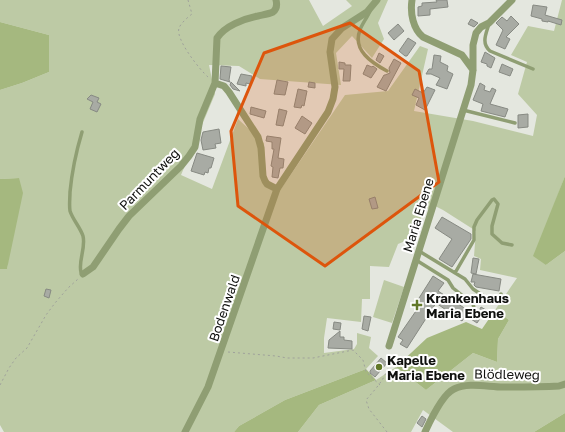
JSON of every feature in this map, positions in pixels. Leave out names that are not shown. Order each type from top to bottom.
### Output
[{"type":"street","points":[[276,0],[276,7],[273,12],[240,21],[227,28],[216,38],[215,83],[224,86],[229,92],[258,137],[262,148],[262,176],[267,184],[277,189],[328,112],[333,99],[335,88],[330,52],[332,39],[342,28],[367,12],[377,0]]},
{"type":"street","points":[[412,0],[413,19],[418,33],[424,38],[462,55],[473,70]]},
{"type":"street","name":"Maria Ebene","points":[[389,346],[471,85],[473,70],[473,44],[476,33],[481,27],[489,23],[507,2]]},
{"type":"street","name":"Parmuntweg","points":[[83,274],[93,267],[129,216],[181,166],[189,156],[194,147],[200,118],[215,83]]},
{"type":"street","name":"Bodenwald","points":[[186,432],[208,387],[222,350],[277,189]]},
{"type":"street","name":"Blödleweg","points":[[425,432],[441,402],[452,389],[465,386],[559,386],[565,384]]},
{"type":"lane","points":[[372,6],[360,31],[358,40],[361,50],[367,57],[374,64],[386,71]]},
{"type":"lane","points":[[489,23],[484,37],[486,47],[490,51],[533,69]]},
{"type":"lane","points":[[463,110],[516,123]]},
{"type":"lane","points":[[82,132],[74,159],[71,179],[70,209],[72,217],[83,236],[84,246],[80,268],[83,274]]},
{"type":"lane","points":[[456,273],[474,240],[474,226],[477,220],[494,199],[498,204],[492,226],[492,234],[502,243],[512,245]]},
{"type":"lane","points":[[419,251],[465,278],[473,289],[488,299],[496,302],[501,294]]},
{"type":"lane","points":[[416,260],[448,280],[453,288],[473,304],[474,308],[470,316]]},
{"type":"path","points":[[188,0],[192,14],[179,27],[178,35],[200,70],[215,83]]},
{"type":"path","points":[[0,385],[16,358],[27,348],[46,315],[68,288],[83,274]]},
{"type":"path","points":[[387,432],[367,405],[366,400],[384,380],[390,361],[389,346]]},
{"type":"path","points":[[222,350],[226,352],[287,358],[313,358],[353,350],[363,360],[366,372],[380,385]]},
{"type":"highlighted area","points":[[350,23],[419,71],[439,182],[325,266],[238,206],[231,131],[264,53]]},
{"type":"green space","points":[[0,0],[309,0],[323,26],[352,6],[346,0],[388,0],[378,23],[384,39],[372,58],[352,36],[336,53],[341,85],[260,79],[239,66],[209,65],[215,94],[181,175],[212,189],[238,119],[264,143],[266,179],[281,189],[345,95],[388,91],[420,46],[428,49],[414,111],[473,121],[533,136],[537,115],[518,94],[527,62],[511,55],[528,26],[554,31],[562,0],[565,0],[565,176],[547,224],[546,265],[565,251],[565,413],[534,432],[453,432],[423,410],[411,432],[298,432],[319,405],[376,380],[396,367],[426,390],[473,353],[497,362],[498,339],[509,320],[495,310],[517,278],[480,270],[481,259],[474,256],[476,231],[431,204],[429,209],[424,208],[418,229],[414,228],[410,239],[398,244],[389,267],[370,266],[370,299],[362,299],[361,322],[327,318],[324,338],[324,353],[354,349],[357,344],[357,333],[371,337],[369,348],[378,356],[366,369],[285,400],[239,426],[234,432],[4,432],[0,425],[0,269],[7,269],[19,178],[0,179],[0,90],[49,72],[49,35],[0,22]]},
{"type":"green space","points":[[0,22],[49,35],[49,72],[0,90]]},
{"type":"green space","points":[[565,176],[565,251],[546,265],[533,256]]},
{"type":"green space","points":[[19,178],[23,193],[7,269],[0,269],[0,179]]},
{"type":"green space","points":[[384,280],[404,287],[392,323],[373,317]]},
{"type":"green space","points":[[495,310],[509,320],[498,339],[497,362],[473,353],[426,390],[396,367],[427,338],[466,322],[482,329]]},
{"type":"green space","points":[[366,369],[376,380],[319,405],[298,432],[234,432],[239,426],[285,400]]},
{"type":"green space","points":[[565,413],[565,432],[534,432]]},
{"type":"building","points":[[436,0],[447,0],[448,7],[430,9],[430,15],[418,16],[418,7],[422,6],[422,3],[437,2]]},
{"type":"building","points":[[533,5],[547,7],[545,15],[562,20],[561,25],[548,21],[542,21],[542,19],[531,16]]},
{"type":"building","points":[[511,16],[519,24],[506,37],[510,39],[505,49],[496,45],[503,30],[496,23],[502,17],[507,21]]},
{"type":"building","points":[[471,19],[478,23],[474,27],[468,24]]},
{"type":"building","points":[[398,24],[404,31],[394,40],[388,33]]},
{"type":"building","points":[[408,38],[416,43],[407,56],[405,56],[399,51]]},
{"type":"building","points":[[485,52],[495,58],[491,68],[487,66],[487,64],[481,62]]},
{"type":"building","points":[[379,53],[384,56],[380,63],[376,60]]},
{"type":"building","points":[[434,55],[441,56],[440,62],[448,66],[447,71],[453,74],[447,89],[436,85],[440,78],[431,74],[426,74],[429,69],[432,69]]},
{"type":"building","points":[[394,59],[401,63],[386,91],[377,87],[384,75],[390,73],[389,68]]},
{"type":"building","points":[[339,62],[345,63],[345,65],[351,65],[350,81],[343,81],[344,69],[339,69]]},
{"type":"building","points":[[502,64],[513,69],[510,76],[499,72]]},
{"type":"building","points":[[367,65],[373,66],[377,69],[371,78],[363,74]]},
{"type":"building","points":[[221,66],[231,67],[230,82],[220,79]]},
{"type":"building","points":[[241,74],[252,76],[250,84],[246,83],[246,86],[237,84]]},
{"type":"building","points":[[277,80],[288,82],[285,95],[274,94]]},
{"type":"building","points":[[231,82],[240,91],[233,89],[230,85]]},
{"type":"building","points":[[309,82],[315,83],[315,88],[308,87]]},
{"type":"building","points":[[480,83],[485,86],[484,90],[490,92],[492,88],[496,90],[490,104],[508,109],[505,117],[481,111],[483,104],[473,100]]},
{"type":"building","points":[[427,87],[435,90],[425,110],[416,105],[419,98],[412,95],[415,89],[423,93]]},
{"type":"building","points":[[298,89],[307,91],[304,106],[302,105],[301,108],[294,107]]},
{"type":"building","points":[[91,95],[99,98],[97,102],[101,104],[97,112],[90,109],[93,102],[87,99]]},
{"type":"building","points":[[251,107],[266,111],[264,118],[250,114]]},
{"type":"building","points":[[279,109],[287,111],[283,126],[276,125]]},
{"type":"building","points":[[528,114],[528,127],[518,128],[518,115]]},
{"type":"building","points":[[302,116],[312,123],[305,134],[295,128]]},
{"type":"building","points":[[219,129],[221,143],[215,144],[216,148],[203,150],[201,140],[203,132]]},
{"type":"building","points":[[267,136],[281,138],[278,158],[284,159],[283,168],[280,168],[278,178],[272,177],[273,167],[271,166],[274,149],[272,149],[272,142],[266,141]]},
{"type":"building","points":[[197,153],[214,158],[211,168],[209,168],[208,173],[205,172],[204,175],[191,171]]},
{"type":"building","points":[[375,197],[378,208],[372,209],[369,199]]},
{"type":"building","points":[[442,217],[471,234],[471,239],[452,267],[439,259],[452,239],[435,228]]},
{"type":"building","points":[[473,258],[479,259],[476,274],[471,273]]},
{"type":"building","points":[[473,274],[501,279],[499,291],[476,287],[474,285],[475,282],[471,282]]},
{"type":"building","points":[[433,276],[444,283],[438,291],[469,311],[467,316],[466,315],[462,321],[436,303],[407,348],[400,344],[403,340],[398,337],[418,308],[414,306]]},
{"type":"building","points":[[46,289],[51,290],[49,298],[44,296]]},
{"type":"building","points":[[481,307],[486,310],[477,323],[471,319],[474,315],[476,316]]},
{"type":"building","points":[[364,316],[371,317],[368,331],[362,329]]},
{"type":"building","points":[[334,322],[341,323],[340,330],[333,329]]},
{"type":"building","points":[[340,331],[340,337],[344,337],[344,340],[352,341],[352,349],[328,348],[329,340]]},
{"type":"building","name":"Kapelle Maria Ebene","points":[[381,358],[387,363],[375,377],[370,373],[370,371]]},
{"type":"building","points":[[422,416],[426,419],[422,427],[417,423]]},
{"type":"place","name":"Krankenhaus Maria Ebene","points":[[417,305]]},
{"type":"place","name":"Kapelle Maria Ebene","points":[[379,367]]}]
